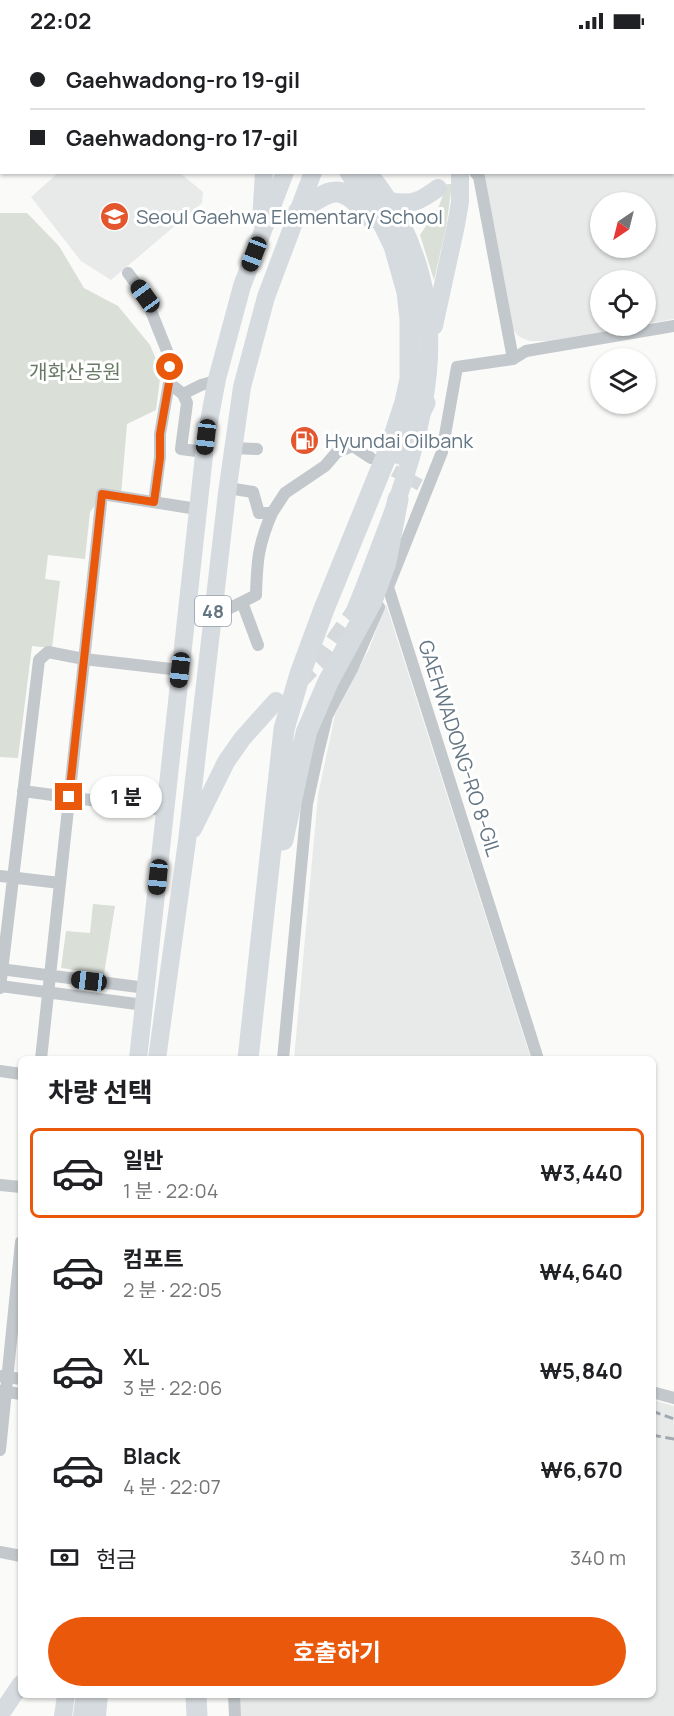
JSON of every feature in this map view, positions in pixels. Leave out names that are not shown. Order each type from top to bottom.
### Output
[{"type":"highway","points":[[248,1056],[284,729],[300,674],[324,609],[392,442],[410,380],[410,319],[407,292],[394,246],[377,211],[364,174]]},
{"type":"highway","points":[[298,212],[324,194],[335,191],[345,194],[368,214],[394,246]]},
{"type":"highway","points":[[256,1056],[292,734],[306,680],[328,620],[382,491],[425,404]]},
{"type":"highway","points":[[275,876],[306,734],[328,682],[372,601],[386,562],[398,499]]},
{"type":"highway","points":[[196,1698],[197,1716]]},
{"type":"highway","points":[[206,1698],[207,1716]]},
{"type":"main road","points":[[260,237],[264,174]]},
{"type":"main road","name":"48","points":[[138,1056],[204,452],[216,381],[242,286],[284,174]]},
{"type":"main road","name":"48","points":[[157,1056],[187,841],[212,617],[242,387],[266,297],[312,174]]},
{"type":"main road","points":[[365,174],[390,201],[407,236],[421,273],[431,340]]},
{"type":"main road","points":[[354,613],[411,463],[425,404],[430,370],[431,340],[460,202],[460,174]]},
{"type":"main road","points":[[390,201],[406,204],[417,202],[438,188]]},
{"type":"main road","points":[[187,841],[226,762],[242,739],[276,701]]},
{"type":"main road","points":[[0,1715],[18,1688]]},
{"type":"main road","points":[[15,1716],[26,1698]]},
{"type":"main road","points":[[63,1716],[66,1698]]},
{"type":"main road","points":[[82,1716],[85,1698]]},
{"type":"main road","points":[[98,1716],[99,1698]]},
{"type":"street","points":[[477,174],[513,359]]},
{"type":"street","points":[[128,273],[145,296],[169,356],[169,383],[154,502]]},
{"type":"street","points":[[283,1056],[307,804],[327,716],[352,669],[388,587],[424,487],[442,452],[457,367],[513,359],[526,351],[674,326]]},
{"type":"street","points":[[183,394],[216,381]]},
{"type":"street","points":[[169,383],[183,394],[187,403],[181,448]]},
{"type":"street","points":[[160,445],[204,452]]},
{"type":"street","points":[[212,617],[256,595],[261,538],[272,513],[285,494],[325,466],[337,452],[353,446],[371,458]]},
{"type":"street","points":[[233,448],[257,449]]},
{"type":"street","points":[[228,488],[253,492],[258,513],[272,513]]},
{"type":"street","points":[[41,1056],[102,494],[197,508]]},
{"type":"street","name":"GAEHWADONG-RO 8-GIL","points":[[388,587],[537,1056]]},
{"type":"street","points":[[242,602],[258,645]]},
{"type":"street","points":[[145,996],[48,992],[0,986],[1,969],[39,660],[48,652],[180,670]]},
{"type":"street","points":[[23,790],[165,810]]},
{"type":"street","points":[[0,876],[60,883]]},
{"type":"street","points":[[1,969],[50,976],[145,996]]},
{"type":"street","points":[[0,1071],[18,1074]]},
{"type":"street","points":[[0,1185],[18,1187]]},
{"type":"street","points":[[0,1450],[3,1377],[18,1264]]},
{"type":"street","points":[[3,1377],[18,1379]]},
{"type":"street","points":[[2,1392],[18,1394]]},
{"type":"street","points":[[656,1393],[674,1398]]},
{"type":"street","points":[[0,1552],[18,1555]]},
{"type":"street","points":[[234,1698],[235,1716]]},
{"type":"shaded area","name":"Seoul Gaehwa Elementary School","points":[[57,174],[181,174],[203,192],[202,203],[111,280],[81,261],[31,197]]},
{"type":"shaded area","points":[[479,174],[674,174],[674,319],[656,322],[656,270],[590,270],[590,334],[549,341],[529,341],[518,336],[511,326]]},
{"type":"shaded area","points":[[386,604],[530,1056],[294,1056],[318,795],[335,715],[369,649]]},
{"type":"shaded area","points":[[656,1401],[674,1406],[674,1716],[241,1716],[239,1698],[656,1698]]},
{"type":"green space","points":[[447,184],[452,184],[446,228],[434,280],[420,235],[439,206]]},
{"type":"green space","name":"개화산공원","points":[[0,213],[27,213],[59,246],[84,288],[118,306],[150,345],[161,371],[156,410],[127,424],[121,495],[102,496],[90,512],[85,559],[48,555],[45,579],[60,581],[52,648],[32,646],[18,758],[0,757]]},
{"type":"green space","points":[[93,904],[115,906],[104,974],[61,968],[66,931],[90,933]]},
{"type":"tunnel","points":[[378,462],[420,485]]},
{"type":"tunnel","points":[[298,682],[325,654],[354,613]]},
{"type":"railway","points":[[656,1412],[674,1419]]},
{"type":"railway","points":[[656,1436],[674,1439]]},
{"type":"place","name":"Seoul Gaehwa Elementary School","points":[[115,216]]},
{"type":"place","name":"Hyundai Oilbank","points":[[304,440]]},
{"type":"route","points":[[69,797],[102,494],[154,502],[160,458],[160,434],[170,367]]}]
